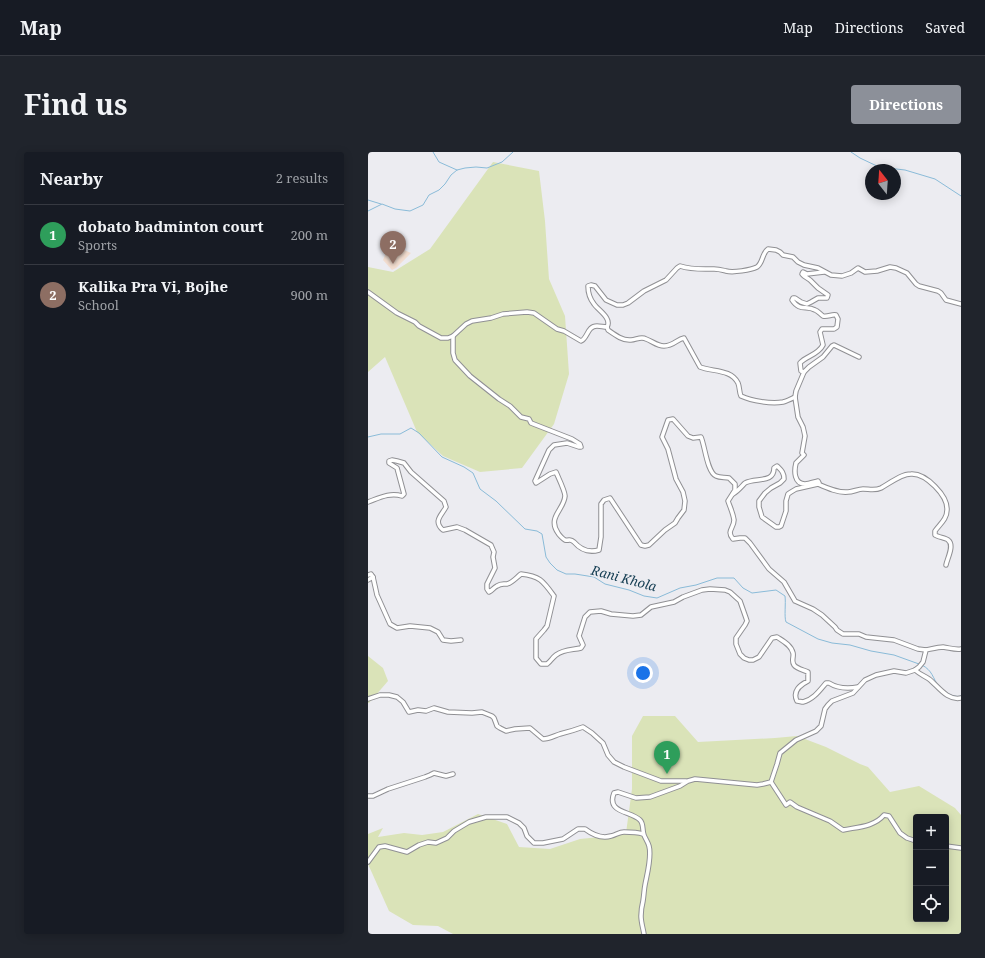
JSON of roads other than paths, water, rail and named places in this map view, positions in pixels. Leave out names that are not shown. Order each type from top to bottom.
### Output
[{"type":"street","points":[[607,327],[609,323],[608,320],[594,304],[590,296],[588,286],[595,286],[606,300],[617,305],[623,305],[644,291],[666,280],[680,266],[692,269],[732,272],[751,269],[760,265],[764,253],[768,249],[793,257],[804,265],[818,268],[832,275],[842,276],[851,273],[858,268],[865,272],[877,271],[890,267],[896,268],[907,273],[919,286],[938,291],[946,300],[961,304]]},
{"type":"street","points":[[804,372],[801,371],[800,363],[802,360],[809,358],[821,348],[823,345],[820,332],[822,329],[834,329],[837,327],[838,319],[834,314],[825,316],[811,308],[795,305],[792,300],[795,298],[807,304],[818,298],[827,298],[828,295],[802,274],[803,272],[807,274],[826,272]]},
{"type":"street","points":[[368,292],[396,313],[415,322],[419,326],[441,338],[453,336],[469,322],[508,313],[534,313],[557,329],[564,331],[581,341],[585,338],[591,327],[598,326],[607,327],[608,330],[623,339],[633,340],[646,338],[664,346],[674,344],[681,338],[684,338],[700,367],[723,371],[734,377],[738,383],[739,393],[741,396],[755,401],[775,402],[784,402],[795,397]]},
{"type":"street","points":[[453,336],[453,353],[455,360],[470,376],[510,406],[521,417],[529,418],[532,423],[572,439],[580,444],[581,447],[579,448],[567,443],[554,445],[549,450],[535,481],[536,483],[556,472],[565,495],[564,500],[555,516],[555,526],[558,534],[565,540],[571,540],[582,549],[594,552],[599,550],[601,536],[601,504],[604,500],[610,498],[640,546],[649,545],[665,530],[675,524],[684,510],[685,501],[683,492],[676,479],[668,449],[662,437],[668,420],[673,419],[688,436],[693,438],[701,437],[708,462],[714,475],[729,478],[735,484],[735,490],[728,500],[734,522],[730,536],[733,539],[745,538],[750,542],[770,569],[784,582],[795,601],[822,615],[843,634],[859,634],[866,637],[894,640],[918,649],[926,650],[942,647],[956,650],[961,649]]},
{"type":"street","points":[[859,356],[834,345],[823,357],[804,372],[795,397],[798,417],[805,436],[802,452],[804,455],[796,463],[795,476],[801,483],[806,484],[818,481],[818,484],[838,491],[847,492],[862,489],[879,489],[906,474],[924,477],[935,486],[947,505],[946,515],[943,522],[935,531],[935,536],[948,540],[950,543],[951,550],[946,564]]},
{"type":"street","points":[[368,502],[387,495],[392,494],[402,496],[404,494],[397,468],[389,462],[392,460],[404,463],[411,472],[444,501],[446,507],[438,521],[440,528],[444,530],[457,527],[491,545],[494,552],[493,557],[495,568],[487,584],[487,589],[489,592],[496,586],[503,583],[507,584],[521,574],[533,576],[544,583],[554,596],[547,626],[536,639],[536,658],[541,664],[547,664],[557,654],[564,651],[581,648],[583,645],[579,636],[580,630],[585,618],[590,612],[601,611],[611,614],[633,616],[641,615],[654,606],[674,602],[702,590],[725,590],[730,592],[740,601],[747,621],[736,638],[736,644],[740,654],[744,658],[753,660],[758,657],[772,638],[777,637],[789,646],[793,654],[792,659],[795,666],[808,672],[808,680],[795,692],[794,697],[797,701],[803,702],[809,699],[826,683],[829,683],[835,687],[843,688],[858,687]]},
{"type":"street","points":[[732,494],[737,492],[746,483],[769,478],[774,472],[774,468],[777,466],[784,474],[784,478],[780,483],[763,495],[759,501],[759,507],[762,517],[776,527],[779,527],[783,522],[788,494],[796,489],[818,484]]},
{"type":"street","points":[[368,574],[371,574],[373,577],[377,595],[390,624],[397,628],[410,626],[430,628],[438,632],[443,640],[461,640]]},
{"type":"street","points":[[368,580],[373,577]]},
{"type":"street","points":[[771,782],[780,753],[796,740],[816,731],[821,726],[825,709],[832,701],[855,692],[865,680],[876,675],[894,671],[906,672],[915,670],[923,662],[926,650]]},
{"type":"street","points":[[915,670],[921,676],[929,679],[939,690],[948,696],[961,698]]},
{"type":"street","points":[[368,699],[380,695],[397,697],[403,702],[409,712],[434,708],[448,712],[482,712],[492,716],[500,728],[506,731],[530,728],[543,739],[549,739],[583,727],[603,743],[608,755],[614,762],[661,781],[688,781],[695,779],[757,785],[771,782]]},
{"type":"street","points":[[368,796],[373,796],[388,789],[430,775],[434,774],[446,776],[453,774]]},
{"type":"street","points":[[644,934],[641,916],[649,867],[649,844],[643,834],[642,823],[640,820],[629,813],[622,812],[616,808],[612,796],[614,793],[618,792],[636,798],[650,797],[680,786],[688,781]]},
{"type":"street","points":[[771,782],[786,805],[790,802],[797,808],[830,821],[843,830],[872,824],[884,816],[889,816],[900,833],[913,840]]},
{"type":"street","points":[[368,862],[379,847],[385,846],[407,852],[428,842],[436,843],[447,838],[454,831],[470,822],[486,817],[507,818],[519,823],[524,828],[526,836],[534,843],[543,843],[563,839],[578,829],[585,828],[592,834],[599,837],[610,837],[622,832],[636,832],[643,834]]},
{"type":"street","points":[[949,846],[961,848]]},
{"type":"waterway","points":[[433,152],[439,162],[457,170]]},
{"type":"waterway","points":[[368,211],[382,204],[395,209],[410,211],[423,205],[429,195],[439,190],[457,170],[476,167],[487,168],[502,162],[513,152]]},
{"type":"waterway","points":[[851,152],[879,167],[905,170],[935,179],[961,196]]},
{"type":"waterway","points":[[368,200],[381,204]]},
{"type":"waterway","name":"Rani Khola","points":[[368,437],[381,434],[400,434],[411,428],[419,433],[442,457],[464,467],[473,473],[480,489],[496,501],[525,529],[537,531],[542,534],[546,557],[557,570],[566,574],[594,577],[605,584],[629,590],[644,596],[657,598],[680,588],[696,585],[717,578],[734,578],[743,588],[752,593],[776,590],[785,596],[786,622],[818,639],[894,655],[919,664]]},
{"type":"waterway","name":"Rani Khola","points":[[922,665],[930,672],[939,687]]},
{"type":"waterway","name":"Rani Khola","points":[[943,690],[952,695],[961,696]]},
{"type":"place","name":"Kalika Pra Vi, Bojhe","points":[[393,264]]},
{"type":"place","name":"dobato badminton court","points":[[667,774]]}]
